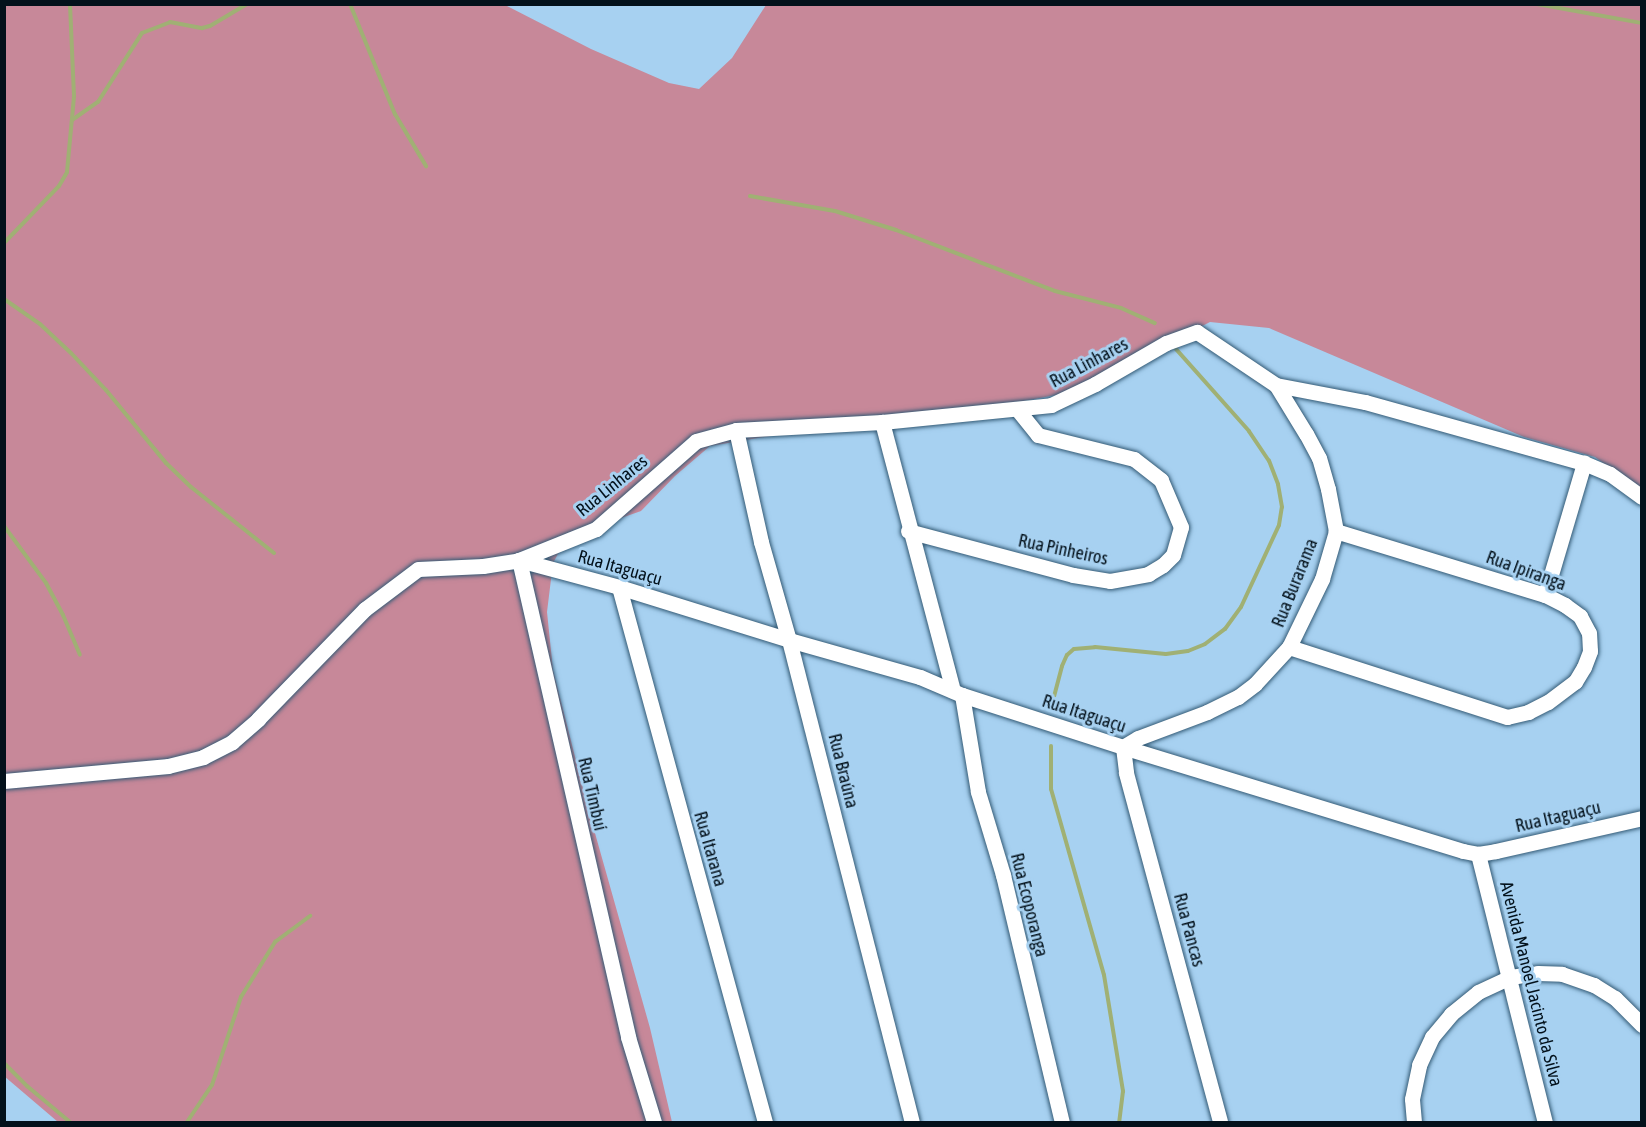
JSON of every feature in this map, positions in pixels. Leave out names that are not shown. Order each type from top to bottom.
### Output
[{"type":"street","name":"Rua Linhares","points":[[519,560],[596,529],[696,441],[736,430],[882,422],[1051,405],[1095,384],[1166,343],[1197,332],[1276,385],[1365,402],[1584,463],[1610,474],[1641,497]]},
{"type":"street","name":"Rua Burarama","points":[[1123,747],[1238,697],[1255,684],[1289,647],[1322,579],[1335,531],[1319,458],[1276,385]]},
{"type":"street","name":"Rua Pinheiros","points":[[909,531],[1073,575],[1110,581],[1148,574],[1163,565],[1173,555],[1181,527],[1161,480],[1134,459],[1038,435],[1017,409]]},
{"type":"street","name":"Rua Ecoporanga","points":[[882,422],[909,531],[958,693],[978,792],[1003,875],[1062,1122]]},
{"type":"street","name":"Rua Braúna","points":[[736,430],[761,542],[789,640],[912,1122]]},
{"type":"street","points":[[1545,595],[1584,463]]},
{"type":"street","name":"Rua Ipiranga","points":[[1289,647],[1507,717],[1528,712],[1566,691],[1584,667],[1590,651],[1589,633],[1580,616],[1545,595],[1335,531]]},
{"type":"street","points":[[4,781],[168,766],[203,757],[232,741],[258,719],[364,609],[418,569],[519,560]]},
{"type":"street","name":"Rua Itaguaçu","points":[[519,560],[619,587],[789,640],[920,677],[958,693],[1123,747],[1478,854],[1641,818]]},
{"type":"street","name":"Rua Timbuí","points":[[519,560],[628,1037],[654,1122]]},
{"type":"street","name":"Rua Itarana","points":[[619,587],[765,1122]]},
{"type":"street","name":"Rua Pancas","points":[[1123,747],[1126,773],[1220,1122]]},
{"type":"street","name":"Avenida Manoel Jacinto da Silva","points":[[1478,854],[1545,1122]]},
{"type":"street","points":[[1414,1122],[1412,1099],[1417,1076],[1432,1037],[1451,1014],[1478,992],[1510,977],[1538,973],[1562,974],[1594,985],[1615,998],[1641,1025]]},
{"type":"shaded area","points":[[4,5],[505,5],[591,49],[669,83],[699,89],[732,58],[766,5],[1641,5],[1641,491],[1595,457],[1524,437],[1269,328],[1210,322],[1166,345],[1104,386],[928,419],[795,432],[710,446],[675,476],[641,511],[593,528],[564,543],[553,563],[547,612],[553,670],[589,812],[650,1028],[672,1122],[58,1122],[4,1076]]},
{"type":"waterway","points":[[4,243],[59,186],[67,172],[74,96],[70,4]]},
{"type":"waterway","points":[[72,120],[98,102],[142,33],[170,22],[202,28],[210,26],[247,4]]},
{"type":"waterway","points":[[350,4],[395,114],[426,166]]},
{"type":"waterway","points":[[1537,4],[1642,23]]},
{"type":"waterway","points":[[750,196],[835,211],[896,230],[1055,291],[1121,308],[1155,323]]},
{"type":"waterway","points":[[4,299],[40,324],[71,353],[106,390],[166,463],[191,487],[274,553]]},
{"type":"waterway","points":[[1051,708],[1062,666],[1067,655],[1074,649],[1095,647],[1166,654],[1188,651],[1205,644],[1225,629],[1241,607],[1279,525],[1282,507],[1278,484],[1269,461],[1249,431],[1176,349]]},
{"type":"waterway","points":[[4,526],[46,583],[80,655]]},
{"type":"waterway","points":[[1051,746],[1051,789],[1104,975],[1123,1091],[1119,1122]]},
{"type":"waterway","points":[[187,1122],[212,1085],[241,997],[275,942],[310,916]]},
{"type":"waterway","points":[[4,1063],[27,1086],[70,1122]]}]
